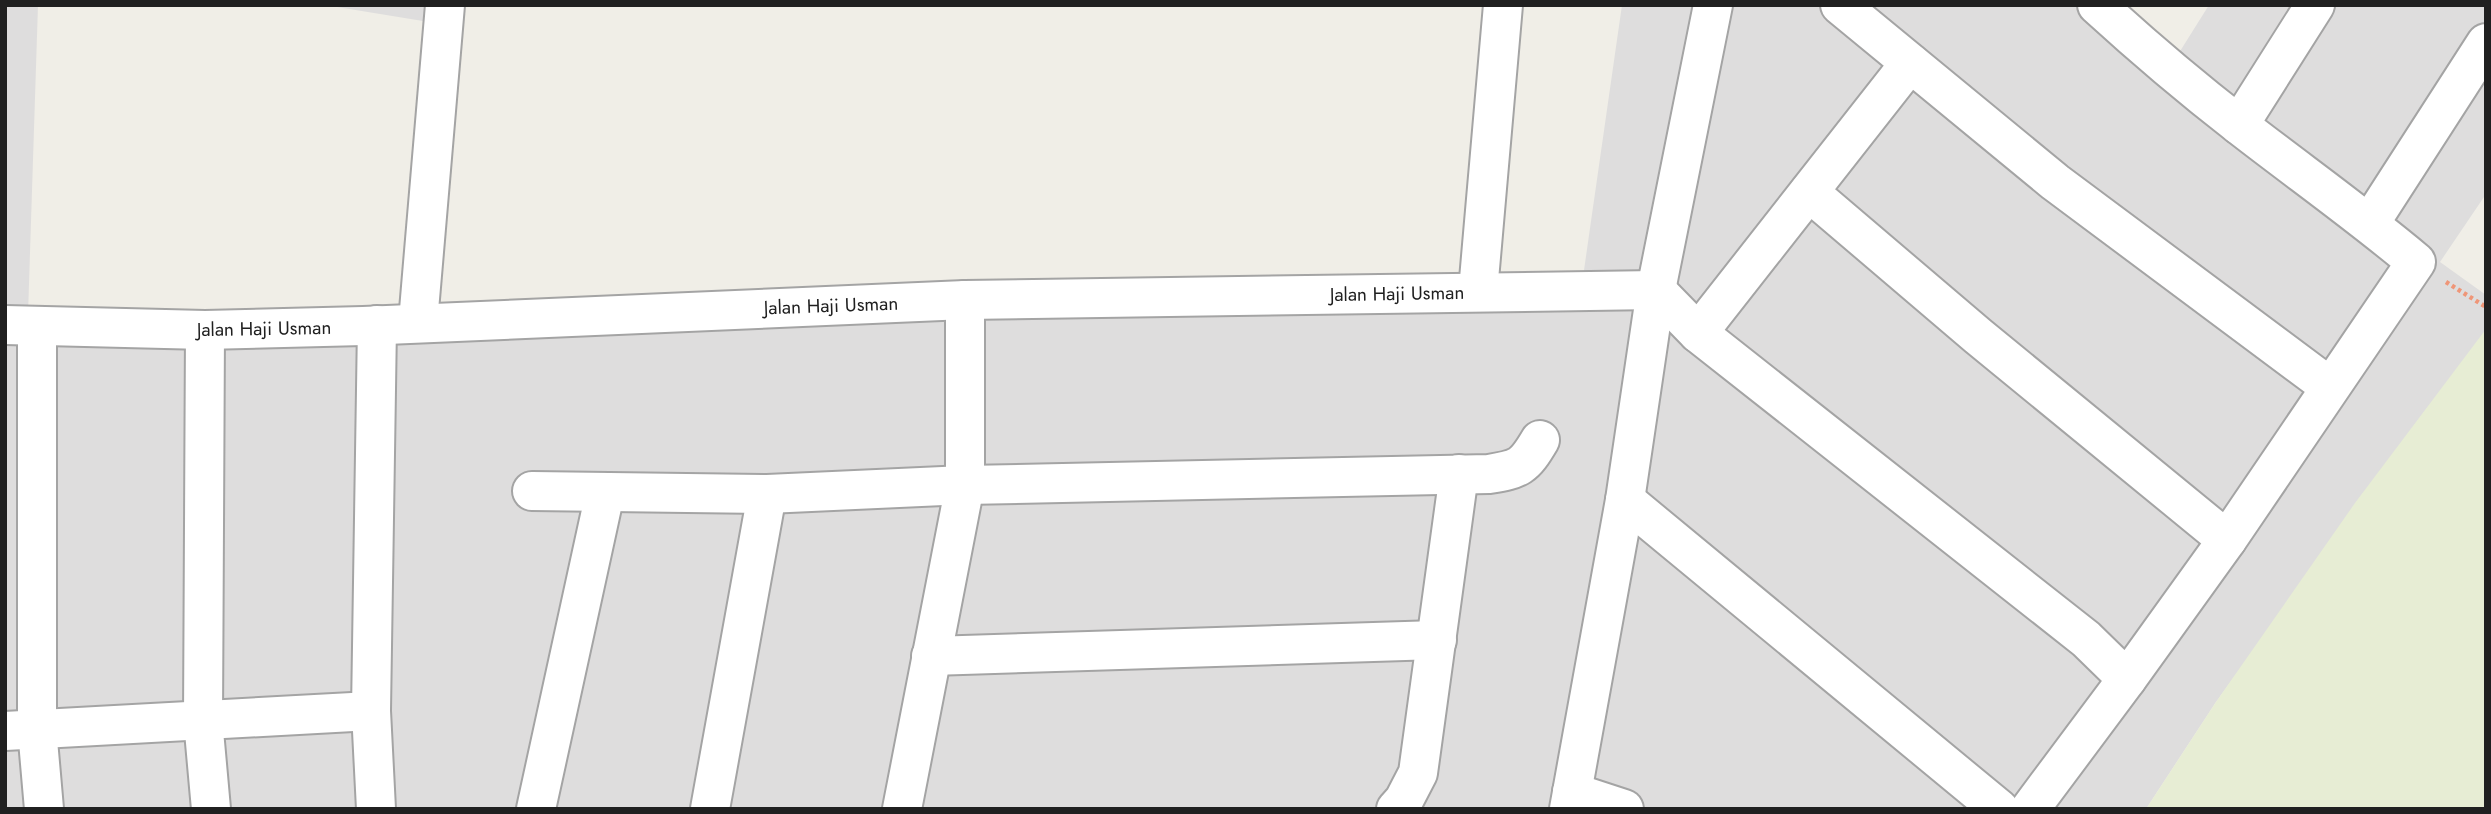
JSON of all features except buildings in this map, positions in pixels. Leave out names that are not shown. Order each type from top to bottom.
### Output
[{"type":"street","points":[[418,322],[445,5]]},
{"type":"street","points":[[1478,291],[1503,5]]},
{"type":"street","points":[[1624,809],[1571,800],[1625,500],[1656,290],[1713,5]]},
{"type":"street","points":[[1840,5],[2055,182],[2330,387]]},
{"type":"street","points":[[2030,809],[2227,540],[2416,262],[2370,223],[2239,125],[2097,5]]},
{"type":"street","points":[[2239,125],[2315,5]]},
{"type":"street","points":[[2370,223],[2486,43]]},
{"type":"street","points":[[1699,333],[1910,63]]},
{"type":"street","points":[[1809,192],[1978,336],[2227,540]]},
{"type":"street","points":[[1656,290],[1699,333],[2085,639],[2127,679]]},
{"type":"street","name":"Jalan Haji Usman","points":[[21,326],[205,330],[965,300],[1656,290]]},
{"type":"street","points":[[902,809],[965,485],[965,300]]},
{"type":"street","points":[[376,809],[370,711],[377,325]]},
{"type":"street","points":[[21,326],[21,730],[44,809]]},
{"type":"street","points":[[205,330],[203,720],[211,809]]},
{"type":"street","points":[[533,491],[767,494],[965,485],[1489,474],[1516,470],[1527,462],[1540,440]]},
{"type":"street","points":[[1396,809],[1404,800],[1418,773],[1460,474]]},
{"type":"street","points":[[536,809],[605,493]]},
{"type":"street","points":[[710,809],[767,494]]},
{"type":"street","points":[[1625,500],[1999,809]]},
{"type":"street","points":[[932,656],[1437,640]]},
{"type":"street","points":[[21,730],[370,711]]},
{"type":"path","points":[[2416,262],[2486,307]]},
{"type":"shaded area","points":[[5,5],[38,5],[28,315],[5,313]]},
{"type":"shaded area","points":[[325,5],[430,5],[429,22]]},
{"type":"shaded area","points":[[1622,5],[2090,5],[2167,72],[2209,5],[2486,5],[2486,194],[2440,262],[2486,295],[2486,330],[2216,702],[2146,809],[5,809],[5,337],[1059,315],[1578,312]]},
{"type":"green space","points":[[2486,329],[2486,809],[2146,809],[2216,702],[2355,503]]}]
